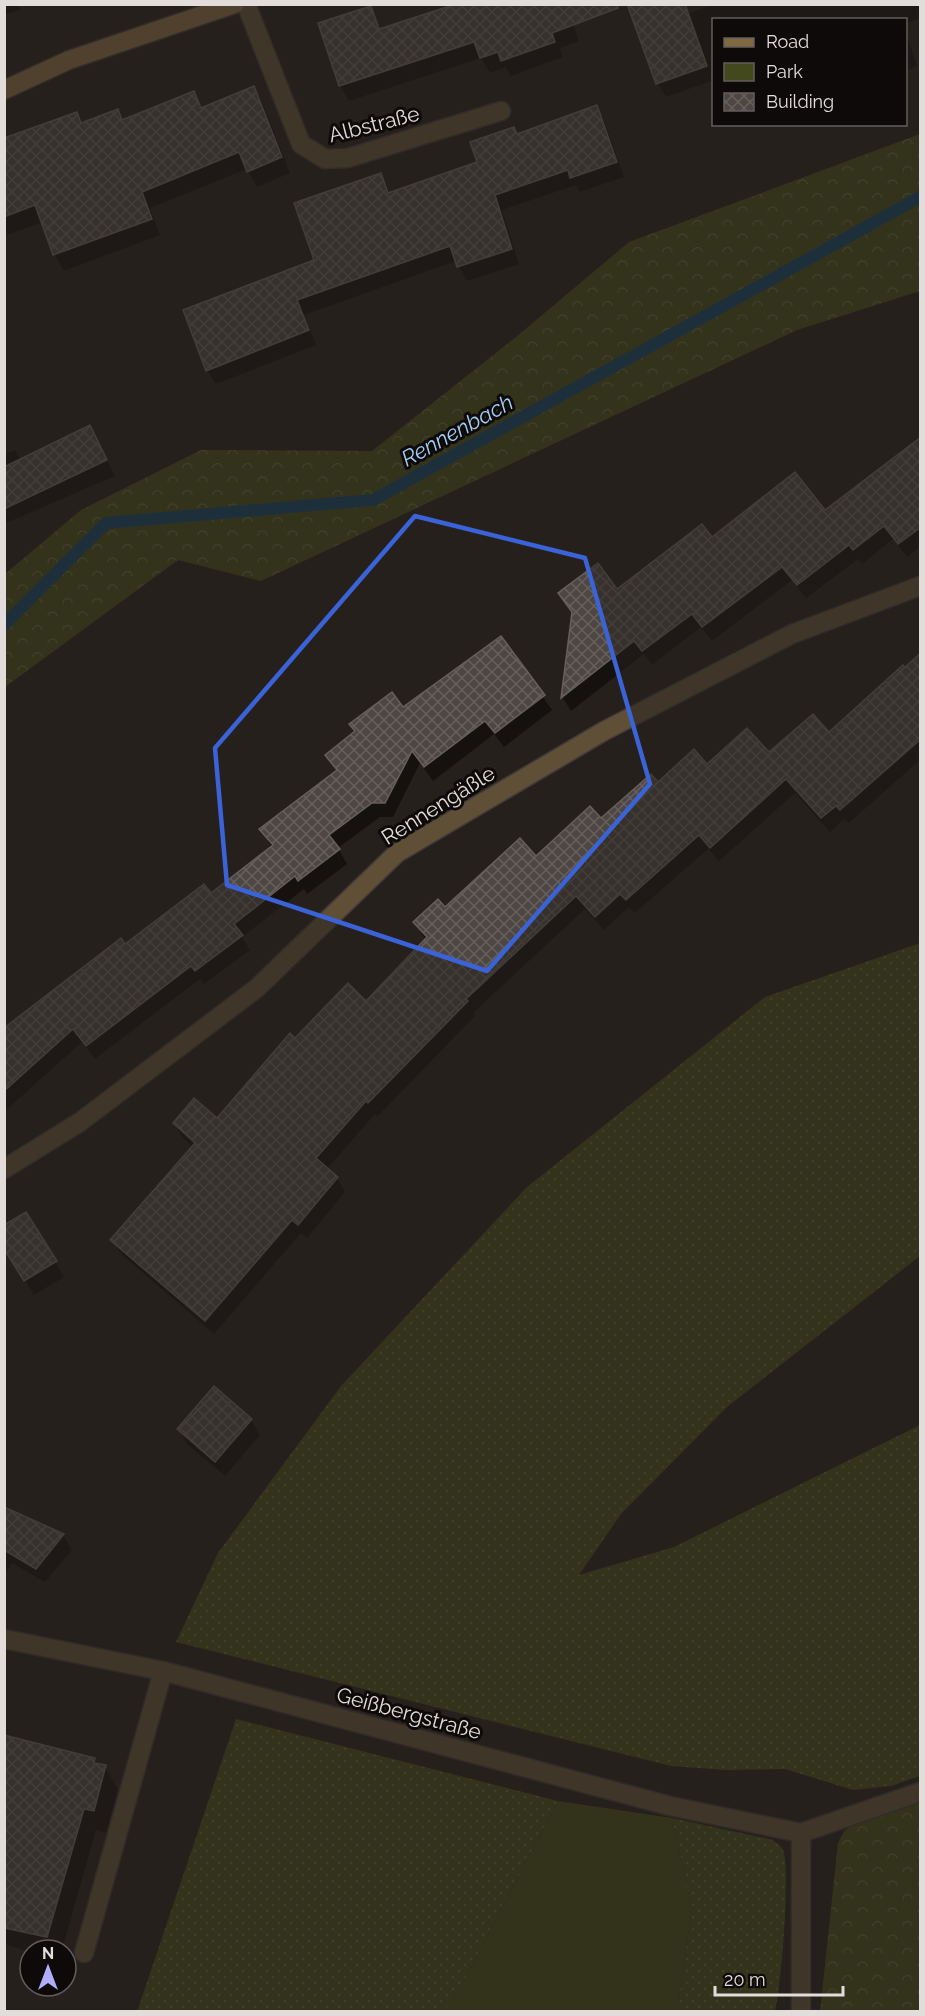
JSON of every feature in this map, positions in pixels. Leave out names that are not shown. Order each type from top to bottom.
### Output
[{"type":"main road","points":[[4,90],[69,60],[223,6]]},
{"type":"street","name":"Albstraße","points":[[246,4],[296,135],[310,152],[325,159],[348,158],[501,111]]},
{"type":"street","name":"Rennengäßle","points":[[4,1169],[80,1122],[257,988],[397,853],[604,731],[781,640],[921,586]]},
{"type":"street","name":"Geißbergstraße","points":[[4,1639],[163,1671],[670,1806],[801,1833]]},
{"type":"street","points":[[84,1953],[163,1671]]},
{"type":"street","points":[[801,2012],[801,1833],[921,1792]]},
{"type":"highlighted area","points":[[415,516],[585,558],[650,784],[487,971],[227,885],[215,748]]},
{"type":"green space","points":[[920,134],[920,291],[797,330],[261,581],[178,560],[5,687],[5,574],[81,510],[201,450],[372,451],[516,337],[629,242]]},
{"type":"green space","points":[[920,943],[920,1256],[727,1407],[621,1514],[579,1575],[674,1547],[920,1425],[920,1776],[891,1786],[853,1790],[785,1769],[726,1770],[671,1766],[176,1642],[218,1553],[341,1386],[527,1187],[765,997]]},
{"type":"green space","points":[[236,1719],[558,1801],[469,1971],[445,2011],[137,2012]]},
{"type":"green space","points":[[558,1801],[672,1818],[692,1909],[677,2011],[445,2011],[469,1971]]},
{"type":"green space","points":[[920,1802],[920,2011],[820,2012],[838,1843],[845,1830],[857,1823]]},
{"type":"green space","points":[[672,1818],[773,1840],[782,1849],[785,1861],[786,1903],[775,2011],[677,2011],[692,1909]]},
{"type":"building","points":[[456,4],[617,4],[618,8],[552,33],[555,42],[501,61],[498,52],[480,58],[474,42],[339,86],[318,23],[371,6],[379,29]]},
{"type":"building","points":[[627,4],[685,4],[707,66],[656,84]]},
{"type":"building","points":[[254,86],[282,157],[247,172],[239,152],[142,192],[152,219],[53,255],[35,205],[4,217],[4,138],[77,112],[81,123],[118,109],[122,120],[194,91],[201,108]]},
{"type":"building","points":[[597,105],[617,162],[570,178],[568,170],[495,195],[512,249],[457,267],[450,246],[297,300],[309,330],[206,371],[183,310],[314,260],[294,203],[381,173],[388,193],[477,162],[470,142],[514,127],[517,134]]},
{"type":"building","points":[[90,425],[107,460],[4,509],[4,467]]},
{"type":"building","points":[[921,437],[921,527],[898,544],[884,526],[853,550],[849,545],[797,585],[782,567],[702,627],[692,614],[642,651],[634,641],[561,698],[572,612],[558,593],[598,563],[617,589],[702,524],[712,537],[795,472],[825,510]]},
{"type":"building","points":[[501,636],[545,695],[495,733],[485,721],[424,767],[412,751],[385,803],[372,803],[329,835],[340,849],[298,881],[295,876],[234,924],[243,935],[195,971],[191,966],[86,1046],[73,1029],[4,1091],[4,1028],[121,938],[125,944],[204,884],[211,893],[273,845],[259,829],[337,770],[325,755],[355,731],[349,724],[392,692],[403,707]]},
{"type":"building","points":[[921,653],[921,739],[840,810],[836,806],[821,818],[786,779],[710,848],[699,835],[626,900],[620,894],[595,917],[576,896],[466,999],[468,1001],[368,1103],[366,1101],[316,1158],[338,1177],[298,1225],[292,1220],[205,1321],[110,1240],[195,1143],[173,1123],[194,1098],[217,1118],[290,1033],[295,1038],[348,983],[366,1001],[427,937],[413,922],[438,899],[445,907],[520,838],[536,856],[590,806],[601,818],[651,774],[658,782],[694,749],[707,764],[747,728],[769,752],[813,714],[829,732],[903,665],[905,667]]},
{"type":"building","points":[[26,1212],[57,1261],[24,1281],[4,1249],[4,1225]]},
{"type":"building","points":[[214,1386],[252,1419],[215,1462],[177,1429]]},
{"type":"building","points":[[4,1507],[64,1534],[36,1569],[4,1550]]},
{"type":"building","points":[[4,1735],[95,1758],[94,1763],[106,1765],[94,1811],[84,1809],[47,1937],[4,1928]]},
{"type":"waterway","name":"Rennenbach","points":[[4,625],[106,523],[373,500],[920,197]]}]
